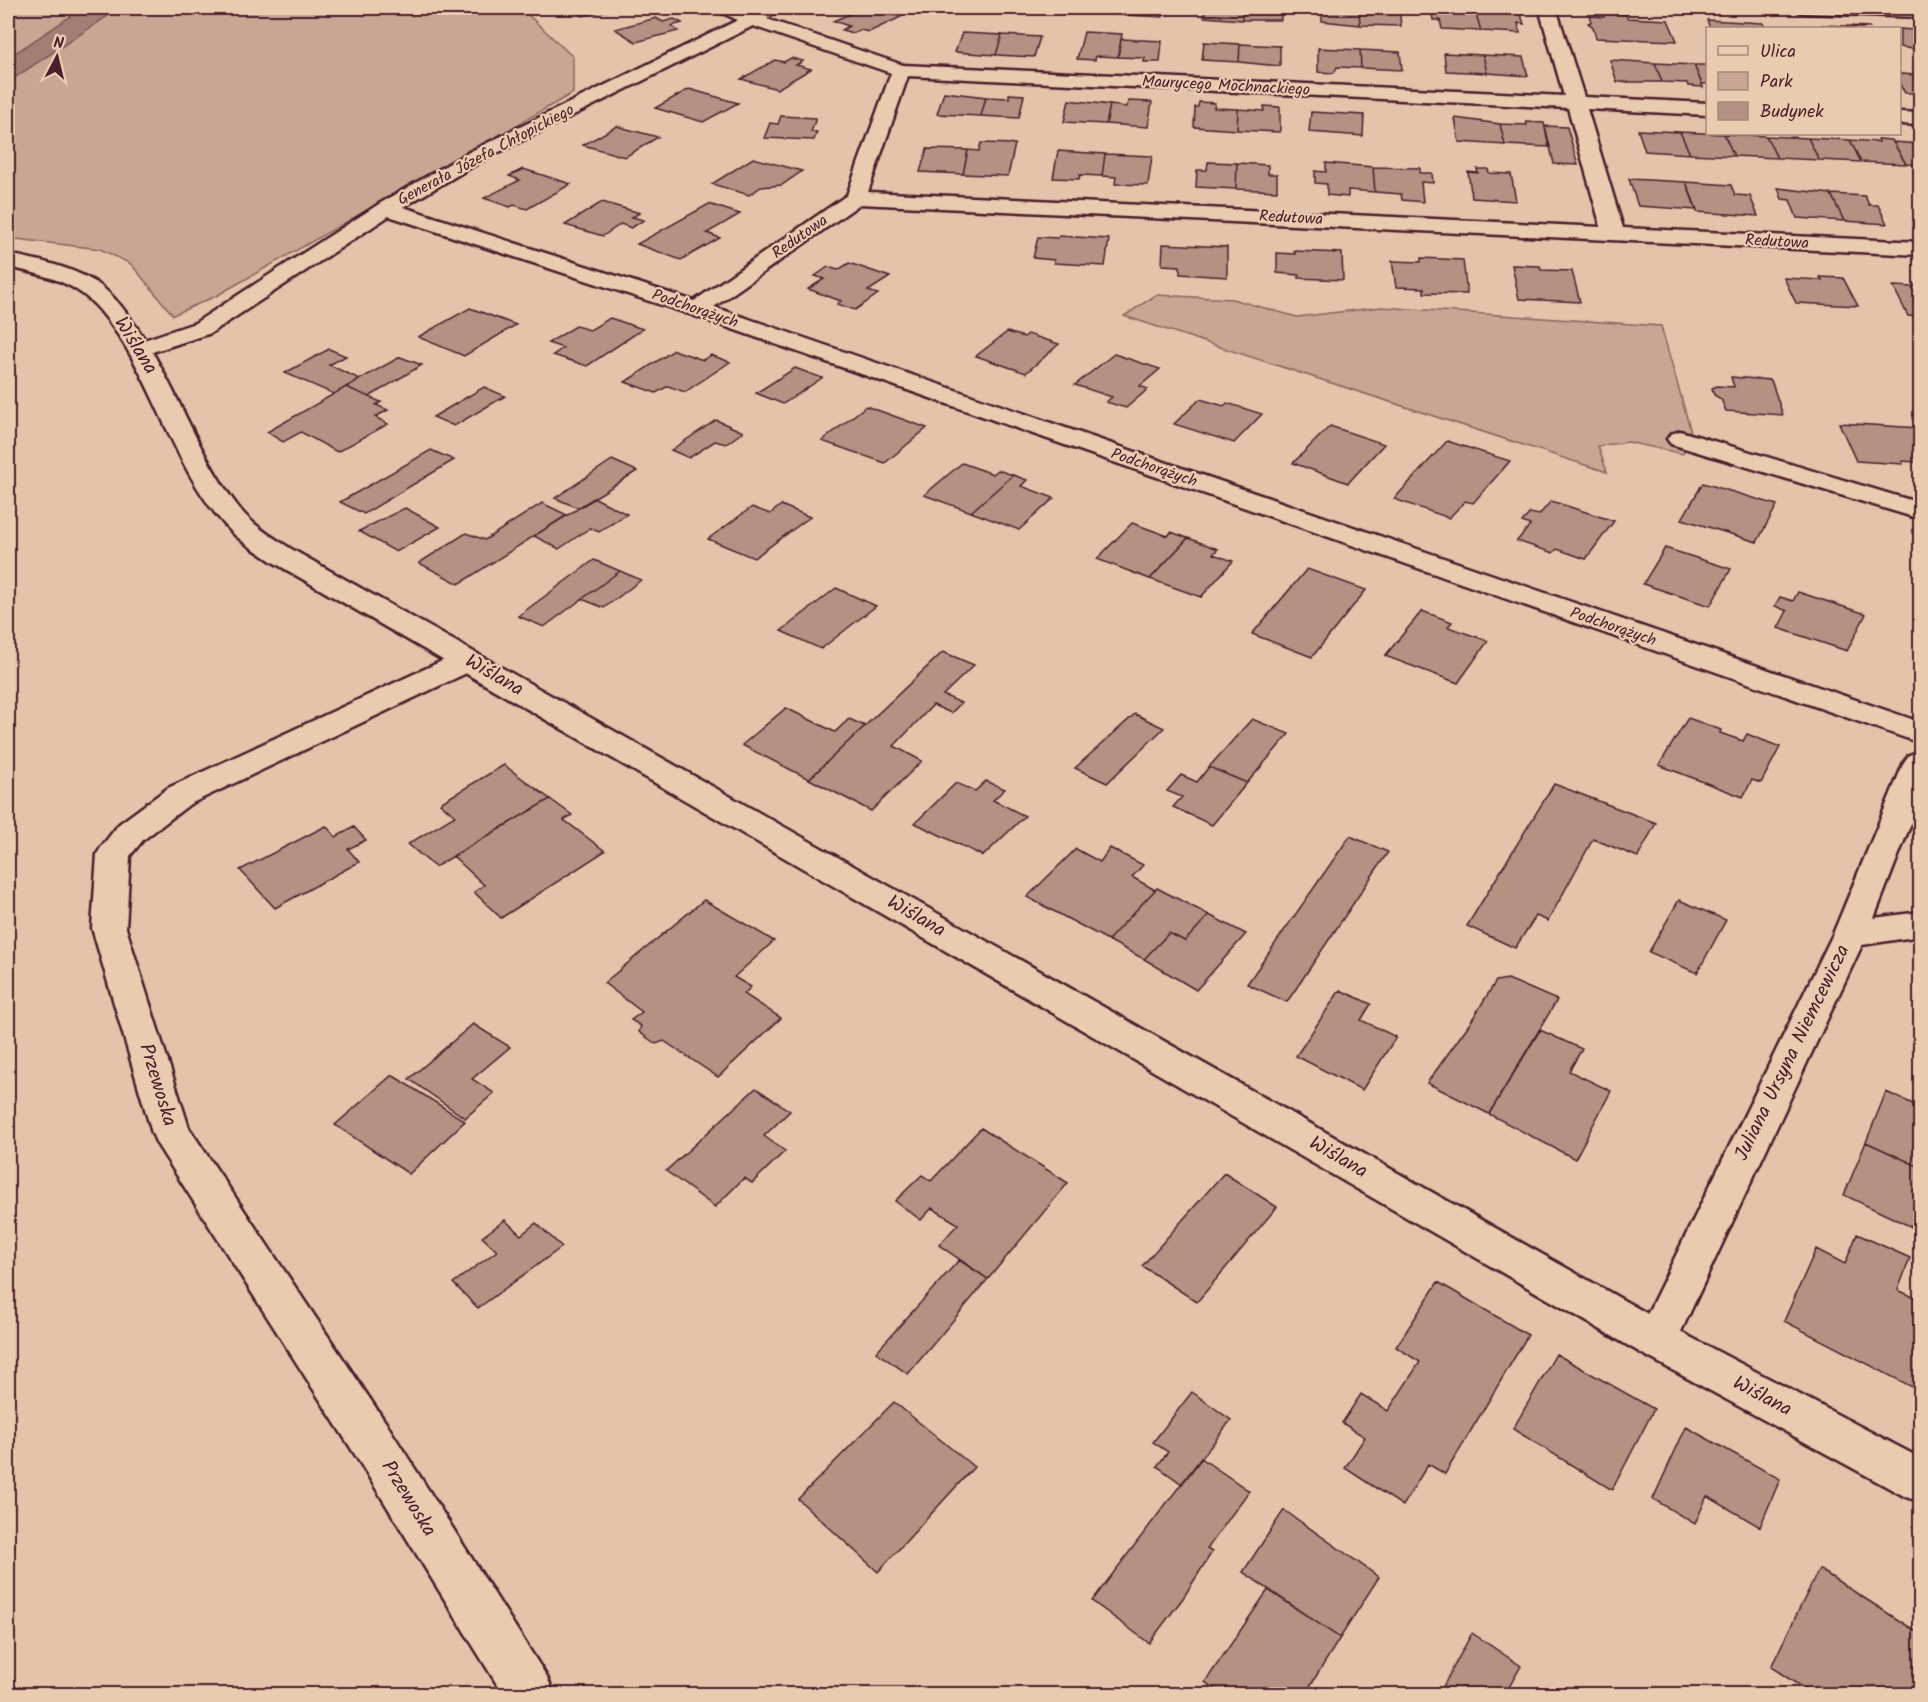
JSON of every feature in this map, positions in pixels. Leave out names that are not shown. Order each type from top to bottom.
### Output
[{"type":"street","name":"Maurycego Mochnackiego","points":[[726,8],[752,20],[901,70],[1706,109]]},
{"type":"street","name":"Generała Józefa Chłopickiego","points":[[140,350],[203,328],[386,208],[478,155],[778,8]]},
{"type":"street","points":[[1548,8],[1614,234]]},
{"type":"street","points":[[1806,8],[1920,12]]},
{"type":"street","points":[[856,198],[901,70]]},
{"type":"street","points":[[1901,118],[1920,119]]},
{"type":"street","name":"Redutowa","points":[[697,309],[856,198],[1920,249]]},
{"type":"street","name":"Podchorążych","points":[[386,208],[697,309],[1920,733]]},
{"type":"street","name":"Wiślana","points":[[8,261],[63,274],[87,287],[107,302],[140,350],[212,488],[231,515],[250,534],[283,556],[1656,1340],[1920,1481]]},
{"type":"street","points":[[1680,439],[1920,511]]},
{"type":"street","name":"Przewoska","points":[[467,661],[179,796],[131,832],[114,854],[109,928],[171,1133],[363,1428],[530,1695]]},
{"type":"street","name":"Juliana Ursyna Niemcewicza","points":[[1656,1340],[1850,934],[1920,762]]},
{"type":"street","points":[[1850,934],[1920,924]]},
{"type":"green space","points":[[8,8],[521,8],[573,57],[573,93],[216,296],[173,315],[131,264],[100,249],[8,238]]},
{"type":"green space","points":[[1156,295],[1232,299],[1297,317],[1382,307],[1661,326],[1691,432],[1683,454],[1628,442],[1598,446],[1607,472],[1124,316]]},
{"type":"shaded area","points":[[83,8],[120,8],[8,82],[8,58]]},
{"type":"building","points":[[571,8],[618,8],[582,16]]},
{"type":"building","points":[[864,8],[901,17],[869,32],[860,30],[852,33],[842,30],[849,26],[833,21]]},
{"type":"building","points":[[973,8],[1010,8],[1009,11]]},
{"type":"building","points":[[1010,8],[1047,8],[1046,13],[1009,11]]},
{"type":"building","points":[[1090,8],[1127,8],[1126,15],[1088,13]]},
{"type":"building","points":[[1127,8],[1164,8],[1163,17],[1126,15]]},
{"type":"building","points":[[1205,8],[1242,8],[1242,20],[1204,17]]},
{"type":"building","points":[[1242,8],[1280,8],[1281,20],[1242,20]]},
{"type":"building","points":[[1322,8],[1359,8],[1360,25],[1322,21]]},
{"type":"building","points":[[1359,8],[1399,8],[1401,26],[1360,25]]},
{"type":"building","points":[[1431,8],[1475,10],[1481,31],[1442,29],[1440,20],[1433,20]]},
{"type":"building","points":[[1475,10],[1520,12],[1524,24],[1518,23],[1520,33],[1481,31]]},
{"type":"building","points":[[1602,13],[1626,14],[1627,18],[1668,20],[1677,41],[1596,38],[1593,27],[1588,23],[1591,22],[1590,16],[1604,17]]},
{"type":"building","points":[[656,18],[663,22],[674,19],[682,23],[671,26],[678,31],[636,42],[615,29]]},
{"type":"building","points":[[1707,20],[1763,23],[1765,27],[1710,27]]},
{"type":"building","points":[[1822,25],[1869,27],[1823,27]]},
{"type":"building","points":[[1901,29],[1914,30],[1920,39],[1920,50],[1901,47]]},
{"type":"building","points":[[1084,32],[1122,34],[1118,57],[1096,56],[1095,60],[1077,59]]},
{"type":"building","points":[[962,33],[1002,35],[996,55],[955,52]]},
{"type":"building","points":[[1002,35],[1040,37],[1034,57],[996,55]]},
{"type":"building","points":[[1121,39],[1162,41],[1160,62],[1144,62],[1145,58],[1118,57]]},
{"type":"building","points":[[1204,42],[1240,44],[1239,62],[1202,60]]},
{"type":"building","points":[[1240,44],[1280,46],[1280,66],[1239,62]]},
{"type":"building","points":[[1318,48],[1360,50],[1361,68],[1337,67],[1334,73],[1318,72]]},
{"type":"building","points":[[1360,50],[1400,52],[1402,70],[1361,68]]},
{"type":"building","points":[[1444,53],[1483,55],[1487,73],[1446,71]]},
{"type":"building","points":[[1483,55],[1523,57],[1528,76],[1487,73]]},
{"type":"building","points":[[791,58],[803,61],[796,65],[811,69],[777,89],[741,79],[775,60],[784,62]]},
{"type":"building","points":[[1610,60],[1655,63],[1662,82],[1617,82]]},
{"type":"building","points":[[1655,63],[1694,65],[1703,87],[1688,86],[1687,83],[1662,82]]},
{"type":"building","points":[[1694,65],[1706,65],[1706,84],[1702,84]]},
{"type":"building","points":[[1901,74],[1920,75],[1920,93],[1905,93],[1901,87]]},
{"type":"building","points":[[689,89],[738,103],[703,122],[655,108]]},
{"type":"building","points":[[944,92],[986,97],[981,116],[937,114]]},
{"type":"building","points":[[1009,94],[1024,95],[1019,118],[981,116],[986,97],[1009,98]]},
{"type":"building","points":[[1069,100],[1110,105],[1106,124],[1064,122]]},
{"type":"building","points":[[1128,101],[1152,102],[1148,127],[1106,124],[1110,105],[1127,107]]},
{"type":"building","points":[[1199,102],[1215,103],[1214,108],[1238,109],[1237,130],[1194,127],[1195,107],[1198,107]]},
{"type":"building","points":[[1264,106],[1280,107],[1280,132],[1237,130],[1238,109],[1264,111]]},
{"type":"building","points":[[1311,112],[1364,115],[1363,136],[1309,132]]},
{"type":"building","points":[[781,116],[816,118],[811,132],[817,132],[814,140],[764,138],[770,123],[778,124]]},
{"type":"building","points":[[1455,118],[1500,124],[1505,145],[1459,142]]},
{"type":"building","points":[[1526,122],[1544,123],[1549,147],[1505,145],[1500,124],[1527,125]]},
{"type":"building","points":[[617,126],[658,137],[625,157],[583,145]]},
{"type":"building","points":[[1545,126],[1567,127],[1578,165],[1554,164]]},
{"type":"building","points":[[1638,130],[1680,132],[1690,154],[1645,151]]},
{"type":"building","points":[[1680,132],[1724,135],[1734,156],[1690,154]]},
{"type":"building","points":[[1724,135],[1766,136],[1777,158],[1734,156]]},
{"type":"building","points":[[1766,136],[1808,138],[1819,160],[1777,158]]},
{"type":"building","points":[[1808,138],[1850,140],[1861,162],[1819,160]]},
{"type":"building","points":[[1878,139],[1892,140],[1906,164],[1861,162],[1850,140],[1879,142]]},
{"type":"building","points":[[1893,142],[1920,144],[1920,165],[1906,164]]},
{"type":"building","points":[[981,143],[1015,144],[1008,176],[963,174],[968,150],[979,151]]},
{"type":"building","points":[[927,149],[968,150],[963,174],[920,172]]},
{"type":"building","points":[[1058,151],[1105,154],[1102,176],[1080,175],[1079,179],[1053,178]]},
{"type":"building","points":[[1105,154],[1152,156],[1148,185],[1115,184],[1116,177],[1102,176]]},
{"type":"building","points":[[753,158],[802,171],[782,185],[761,187],[749,195],[712,184]]},
{"type":"building","points":[[1208,162],[1237,163],[1236,189],[1196,187],[1197,170],[1207,170]]},
{"type":"building","points":[[1237,163],[1268,165],[1268,174],[1277,174],[1277,191],[1236,189]]},
{"type":"building","points":[[1326,163],[1373,167],[1375,192],[1348,190],[1348,197],[1327,195],[1327,184],[1315,183],[1315,171],[1326,172]]},
{"type":"building","points":[[1373,167],[1420,168],[1420,173],[1432,173],[1433,183],[1421,182],[1423,202],[1402,200],[1401,194],[1375,192]]},
{"type":"building","points":[[523,169],[571,184],[527,209],[514,205],[510,207],[484,198],[520,180],[509,176]]},
{"type":"building","points":[[1477,169],[1488,169],[1489,173],[1511,174],[1516,201],[1472,198],[1468,172],[1478,173]]},
{"type":"building","points":[[1629,179],[1686,182],[1697,210],[1638,206]]},
{"type":"building","points":[[1686,182],[1731,185],[1735,195],[1750,196],[1758,216],[1697,212]]},
{"type":"building","points":[[1778,188],[1831,194],[1844,221],[1797,218],[1790,200],[1782,199]]},
{"type":"building","points":[[1831,194],[1865,196],[1869,205],[1878,205],[1887,224],[1844,221]]},
{"type":"building","points":[[602,202],[640,213],[632,217],[644,220],[631,228],[621,224],[603,236],[565,225]]},
{"type":"building","points":[[709,204],[740,214],[707,233],[720,238],[681,260],[637,244]]},
{"type":"building","points":[[1059,236],[1109,239],[1105,266],[1054,263],[1054,260],[1033,258],[1038,237],[1058,238]]},
{"type":"building","points":[[1163,244],[1227,247],[1227,277],[1180,274],[1180,266],[1162,265]]},
{"type":"building","points":[[1294,251],[1342,253],[1343,280],[1299,278],[1299,275],[1277,273],[1277,253],[1295,254]]},
{"type":"building","points":[[1421,258],[1463,260],[1467,294],[1424,293],[1424,288],[1396,287],[1392,261],[1421,262]]},
{"type":"building","points":[[849,263],[890,277],[868,291],[878,294],[855,310],[837,304],[841,301],[808,289],[824,279],[815,276],[828,267],[838,270]]},
{"type":"building","points":[[1512,265],[1540,266],[1541,270],[1572,271],[1580,302],[1519,299]]},
{"type":"building","points":[[1820,277],[1843,278],[1858,306],[1796,303],[1784,278],[1822,280]]},
{"type":"building","points":[[1914,285],[1920,285],[1920,317],[1908,316],[1893,286],[1914,287]]},
{"type":"building","points":[[470,308],[516,325],[464,356],[418,337]]},
{"type":"building","points":[[610,318],[643,329],[587,366],[553,355],[563,348],[548,343],[576,326],[590,330]]},
{"type":"building","points":[[1007,332],[1024,337],[1028,334],[1059,344],[1026,373],[976,356]]},
{"type":"building","points":[[329,349],[346,356],[329,365],[360,379],[334,394],[285,373]]},
{"type":"building","points":[[674,350],[703,360],[711,355],[730,362],[685,392],[668,386],[656,393],[625,382]]},
{"type":"building","points":[[1114,354],[1160,369],[1140,386],[1148,389],[1126,408],[1106,402],[1112,397],[1075,385]]},
{"type":"building","points":[[400,357],[422,365],[369,397],[346,387]]},
{"type":"building","points":[[795,368],[822,378],[783,404],[756,393]]},
{"type":"building","points":[[1731,377],[1771,380],[1783,415],[1726,411],[1721,399],[1714,395],[1712,388],[1734,387]]},
{"type":"building","points":[[346,387],[381,402],[376,405],[388,410],[375,417],[388,424],[337,452],[301,432],[283,442],[267,432]]},
{"type":"building","points":[[484,387],[505,396],[454,426],[433,417]]},
{"type":"building","points":[[1200,399],[1224,406],[1227,403],[1262,414],[1234,443],[1174,424]]},
{"type":"building","points":[[866,406],[927,428],[885,463],[822,441]]},
{"type":"building","points":[[716,420],[743,432],[726,444],[715,441],[689,458],[671,450]]},
{"type":"building","points":[[1839,423],[1920,428],[1920,467],[1916,462],[1902,461],[1903,464],[1856,461]]},
{"type":"building","points":[[1330,426],[1384,444],[1348,483],[1293,463]]},
{"type":"building","points":[[1447,441],[1510,461],[1473,503],[1465,501],[1449,518],[1394,499]]},
{"type":"building","points":[[431,450],[454,460],[364,514],[340,502]]},
{"type":"building","points":[[612,460],[637,471],[578,508],[555,498]]},
{"type":"building","points":[[962,463],[993,474],[998,470],[1013,475],[971,512],[924,495]]},
{"type":"building","points":[[1013,475],[1027,480],[1021,486],[1054,498],[1019,530],[971,512]]},
{"type":"building","points":[[1703,483],[1777,505],[1757,542],[1682,519]]},
{"type":"building","points":[[595,498],[627,514],[599,532],[590,528],[559,549],[534,536]]},
{"type":"building","points":[[1551,501],[1614,521],[1586,559],[1557,549],[1553,553],[1517,541],[1530,525],[1522,522],[1530,513],[1539,515]]},
{"type":"building","points":[[542,503],[567,515],[459,584],[419,563],[466,533],[485,540]]},
{"type":"building","points":[[781,505],[810,517],[754,558],[708,539],[752,507],[770,514]]},
{"type":"building","points":[[405,508],[440,527],[396,552],[359,531]]},
{"type":"building","points":[[1132,523],[1168,536],[1171,532],[1188,538],[1150,579],[1097,559]]},
{"type":"building","points":[[1188,538],[1218,549],[1213,554],[1233,561],[1201,597],[1150,579]]},
{"type":"building","points":[[1665,548],[1731,569],[1710,606],[1643,584]]},
{"type":"building","points":[[594,560],[620,571],[544,627],[518,616]]},
{"type":"building","points":[[1307,569],[1366,590],[1312,657],[1252,634]]},
{"type":"building","points":[[620,571],[641,580],[604,608],[582,599]]},
{"type":"building","points":[[836,588],[876,606],[821,649],[781,631]]},
{"type":"building","points":[[1798,592],[1866,614],[1847,651],[1778,628],[1787,611],[1775,606],[1780,597],[1793,601]]},
{"type":"building","points":[[1422,611],[1452,622],[1448,627],[1488,641],[1458,683],[1385,656]]},
{"type":"building","points":[[943,652],[974,665],[943,695],[961,703],[951,713],[933,705],[894,746],[922,761],[871,811],[809,779]]},
{"type":"building","points":[[786,708],[835,732],[849,719],[865,726],[809,779],[742,745]]},
{"type":"building","points":[[1135,714],[1164,728],[1107,783],[1075,768]]},
{"type":"building","points":[[1688,718],[1743,741],[1747,734],[1780,747],[1761,783],[1752,780],[1743,797],[1659,765]]},
{"type":"building","points":[[1252,719],[1289,734],[1247,783],[1209,767]]},
{"type":"building","points":[[504,765],[550,799],[435,867],[408,844],[455,816],[440,803]]},
{"type":"building","points":[[1209,767],[1247,783],[1212,825],[1173,807],[1182,797],[1167,791],[1181,775],[1197,782]]},
{"type":"building","points":[[986,781],[1005,789],[993,800],[1025,816],[983,856],[915,823],[956,783],[975,791]]},
{"type":"building","points":[[1554,784],[1656,823],[1638,857],[1593,839],[1548,921],[1536,916],[1515,948],[1467,926]]},
{"type":"building","points":[[550,799],[572,815],[564,820],[605,851],[501,918],[474,892],[484,885],[453,856]]},
{"type":"building","points":[[326,826],[336,837],[354,827],[366,840],[348,849],[359,862],[275,908],[240,870]]},
{"type":"building","points":[[1350,836],[1388,852],[1287,1002],[1247,984]]},
{"type":"building","points":[[1110,848],[1143,865],[1132,877],[1155,890],[1108,940],[1027,897],[1076,849],[1100,862]]},
{"type":"building","points":[[1157,888],[1209,915],[1185,941],[1169,933],[1144,959],[1108,940]]},
{"type":"building","points":[[704,900],[774,941],[734,977],[751,987],[744,994],[781,1018],[718,1077],[664,1041],[656,1044],[639,1032],[641,1026],[631,1020],[642,1012],[604,983]]},
{"type":"building","points":[[1679,900],[1726,920],[1697,973],[1649,952]]},
{"type":"building","points":[[1209,915],[1246,934],[1196,990],[1144,959],[1169,933],[1185,941]]},
{"type":"building","points":[[1508,979],[1557,1000],[1489,1114],[1427,1083],[1470,1023],[1496,981]]},
{"type":"building","points":[[1340,990],[1371,1004],[1361,1020],[1396,1037],[1362,1090],[1296,1056]]},
{"type":"building","points":[[473,1024],[510,1047],[472,1079],[494,1093],[465,1118],[409,1079]]},
{"type":"building","points":[[1540,1030],[1582,1049],[1569,1071],[1611,1091],[1575,1159],[1489,1114]]},
{"type":"building","points":[[392,1075],[465,1121],[409,1174],[335,1125]]},
{"type":"building","points":[[756,1088],[790,1111],[764,1136],[785,1151],[752,1183],[744,1178],[715,1207],[666,1171]]},
{"type":"building","points":[[1886,1092],[1920,1107],[1920,1167],[1866,1142]]},
{"type":"building","points":[[981,1128],[1068,1183],[988,1279],[939,1245],[958,1224],[932,1208],[921,1220],[895,1201],[922,1175],[931,1181]]},
{"type":"building","points":[[1866,1142],[1920,1167],[1920,1231],[1844,1195]]},
{"type":"building","points":[[1224,1173],[1277,1207],[1197,1302],[1142,1266]]},
{"type":"building","points":[[505,1220],[521,1235],[536,1223],[562,1247],[478,1308],[453,1283],[497,1251],[482,1237]]},
{"type":"building","points":[[1857,1234],[1910,1258],[1898,1290],[1920,1300],[1920,1369],[1914,1388],[1784,1321],[1816,1249],[1845,1264]]},
{"type":"building","points":[[959,1260],[988,1279],[908,1374],[876,1352]]},
{"type":"building","points":[[1438,1282],[1528,1335],[1445,1474],[1428,1464],[1403,1506],[1345,1468],[1365,1437],[1342,1423],[1361,1394],[1388,1411],[1420,1362],[1396,1347]]},
{"type":"building","points":[[1556,1354],[1654,1409],[1612,1490],[1513,1429]]},
{"type":"building","points":[[1192,1392],[1231,1420],[1182,1484],[1157,1466],[1168,1452],[1153,1442]]},
{"type":"building","points":[[894,1402],[974,1467],[878,1572],[798,1499]]},
{"type":"building","points":[[1686,1427],[1780,1479],[1760,1527],[1707,1496],[1695,1524],[1653,1499]]},
{"type":"building","points":[[1201,1458],[1249,1491],[1207,1549],[1212,1552],[1183,1598],[1149,1643],[1092,1601]]},
{"type":"building","points":[[1284,1510],[1379,1577],[1340,1638],[1243,1572]]},
{"type":"building","points":[[1819,1569],[1920,1634],[1920,1694],[1812,1694],[1771,1667]]},
{"type":"building","points":[[1268,1590],[1340,1638],[1305,1694],[1222,1694],[1205,1682]]},
{"type":"building","points":[[1472,1633],[1521,1666],[1505,1694],[1439,1694]]}]
